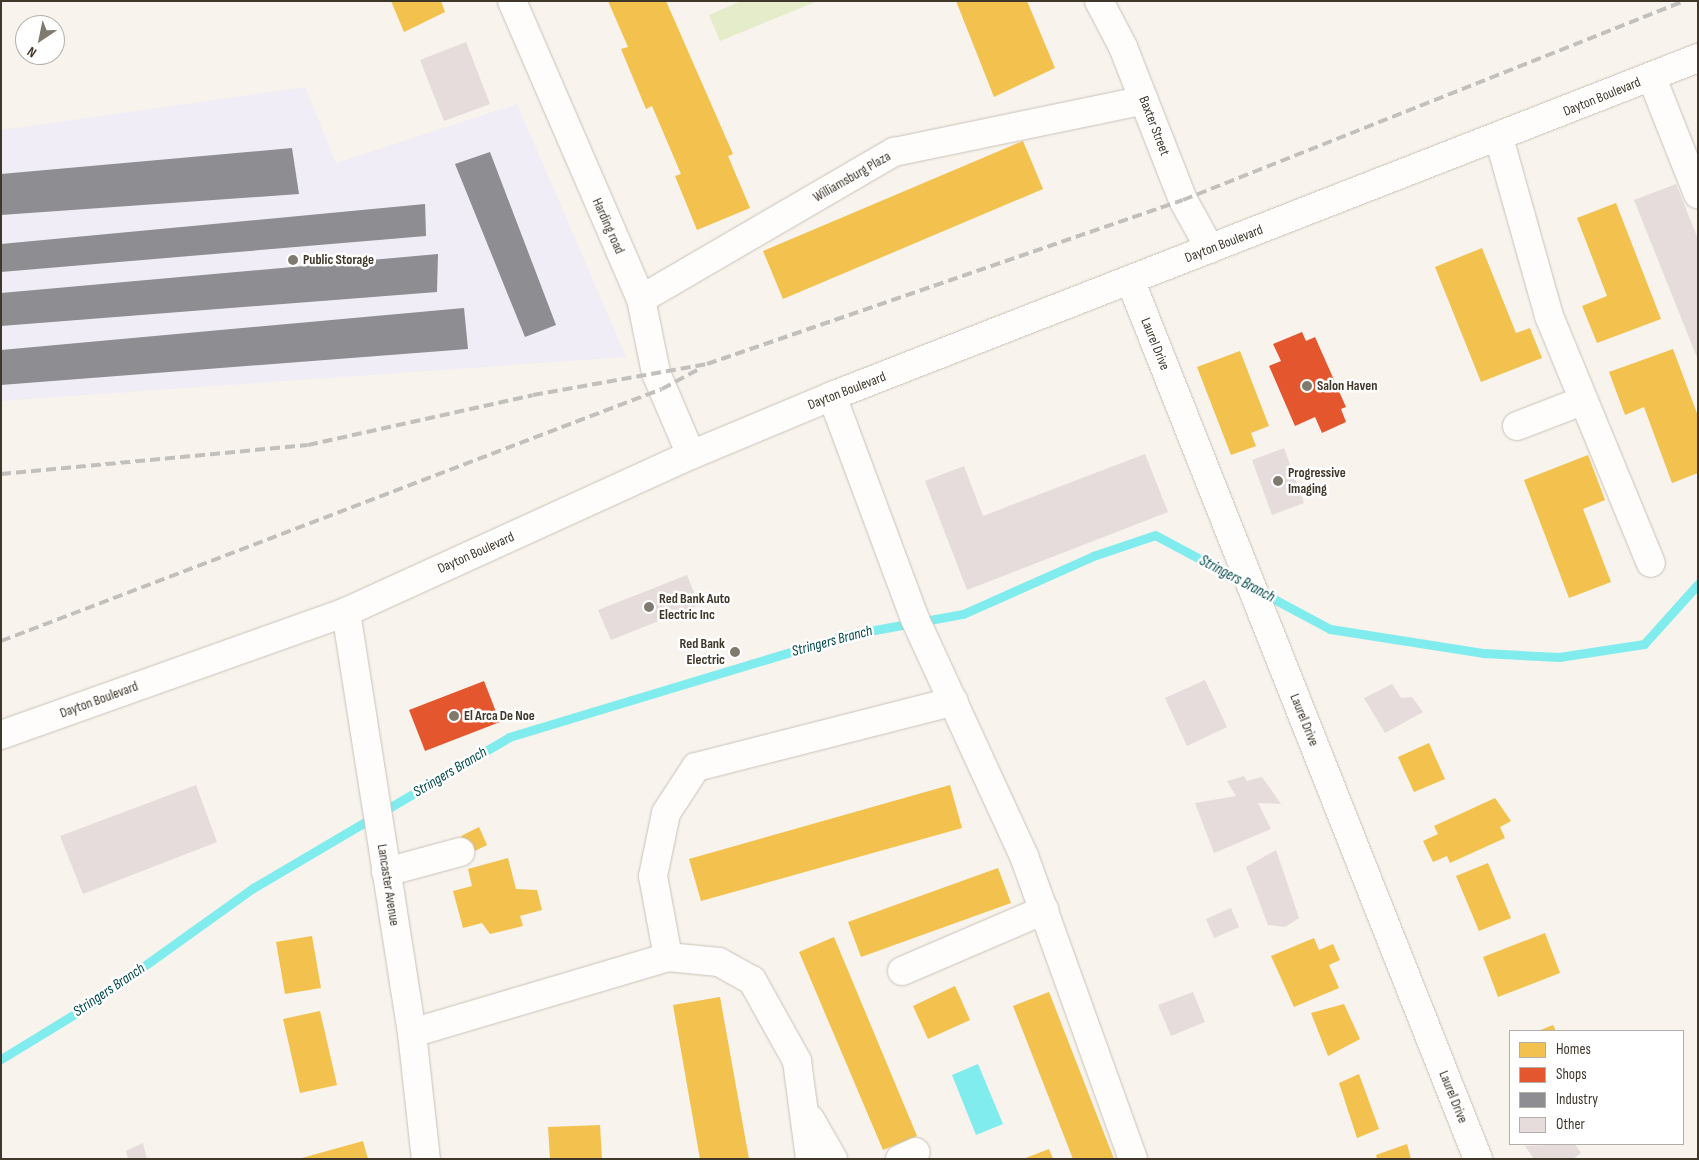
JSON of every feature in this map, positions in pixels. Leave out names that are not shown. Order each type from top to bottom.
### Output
[{"type":"street","name":"Harding road","points":[[512,1],[641,299],[656,373],[691,455]]},
{"type":"street","name":"Baxter Street","points":[[1099,1],[1144,100],[1183,200],[1210,249]]},
{"type":"street","name":"Dayton Boulevard","points":[[1,735],[346,612],[691,455],[832,396],[1131,282],[1210,249],[1652,78],[1698,58]]},
{"type":"street","points":[[1652,78],[1698,194]]},
{"type":"street","name":"Williamsburg Plaza","points":[[641,299],[894,152],[1144,100]]},
{"type":"street","points":[[1498,138],[1549,316],[1582,401],[1651,562]]},
{"type":"street","name":"Laurel Drive","points":[[1131,282],[1478,1159]]},
{"type":"street","points":[[832,396],[915,619],[954,701],[1044,910],[1133,1159]]},
{"type":"street","points":[[1517,426],[1582,401]]},
{"type":"street","name":"Lancaster Avenue","points":[[346,612],[412,1033],[426,1159]]},
{"type":"street","points":[[668,957],[653,876],[666,813],[696,767],[954,701]]},
{"type":"street","points":[[386,872],[460,852]]},
{"type":"street","points":[[902,971],[1044,910]]},
{"type":"street","points":[[412,1033],[668,957],[719,962],[752,980],[797,1061],[810,1159]]},
{"type":"street","points":[[803,1109],[834,1159]]},
{"type":"shaded area","name":"Public Storage","points":[[305,87],[336,163],[517,104],[626,357],[1,401],[1,130]]},
{"type":"green space","points":[[741,1],[818,1],[720,41],[709,15]]},
{"type":"water","points":[[978,1064],[1003,1124],[976,1135],[952,1075]]},
{"type":"building: Homes","points":[[391,1],[441,1],[445,12],[404,32]]},
{"type":"building: Homes","points":[[608,1],[666,1],[733,154],[728,156],[750,208],[697,230],[675,176],[681,174],[652,106],[646,109],[621,49],[628,47]]},
{"type":"building: Homes","points":[[956,1],[1027,1],[1055,68],[994,97]]},
{"type":"building: Homes","points":[[1023,141],[1043,189],[783,299],[763,251]]},
{"type":"building: Homes","points":[[1616,203],[1661,319],[1597,343],[1582,306],[1607,296],[1577,218]]},
{"type":"building: Homes","points":[[1482,248],[1516,333],[1530,328],[1542,358],[1481,382],[1435,267]]},
{"type":"building: Homes","points":[[1673,349],[1698,416],[1698,473],[1672,483],[1644,407],[1625,415],[1609,372]]},
{"type":"building: Homes","points":[[1240,351],[1269,426],[1251,433],[1256,446],[1231,455],[1197,367]]},
{"type":"building: Homes","points":[[1588,455],[1605,500],[1583,509],[1611,582],[1569,598],[1524,480]]},
{"type":"building: Homes","points":[[1429,743],[1445,779],[1414,792],[1398,757]]},
{"type":"building: Homes","points":[[950,785],[962,828],[701,901],[689,859]]},
{"type":"building: Homes","points":[[1495,798],[1511,821],[1500,827],[1505,838],[1450,863],[1447,856],[1433,862],[1423,841],[1438,834],[1434,826]]},
{"type":"building: Homes","points":[[479,827],[487,845],[469,854],[461,836]]},
{"type":"building: Homes","points":[[508,858],[516,889],[537,890],[542,910],[520,916],[523,926],[490,934],[482,923],[463,928],[453,891],[472,886],[468,869]]},
{"type":"building: Homes","points":[[1488,863],[1511,918],[1479,931],[1456,876]]},
{"type":"building: Homes","points":[[998,868],[1011,903],[861,957],[848,922]]},
{"type":"building: Homes","points":[[1545,933],[1560,973],[1498,997],[1483,957]]},
{"type":"building: Homes","points":[[312,936],[321,988],[285,994],[276,942]]},
{"type":"building: Homes","points":[[834,937],[917,1136],[883,1150],[799,952]]},
{"type":"building: Homes","points":[[1314,938],[1319,950],[1333,944],[1340,960],[1329,965],[1339,988],[1294,1007],[1271,956]]},
{"type":"building: Homes","points":[[955,986],[970,1020],[928,1039],[913,1006]]},
{"type":"building: Homes","points":[[1049,992],[1114,1159],[1073,1159],[1013,1006]]},
{"type":"building: Homes","points":[[720,997],[749,1159],[700,1159],[673,1005]]},
{"type":"building: Homes","points":[[1344,1004],[1360,1039],[1328,1056],[1311,1013]]},
{"type":"building: Homes","points":[[320,1011],[337,1085],[300,1093],[283,1019]]},
{"type":"building: Homes","points":[[1553,1025],[1556,1030],[1540,1030]]},
{"type":"building: Homes","points":[[1359,1074],[1379,1129],[1357,1138],[1339,1083]]},
{"type":"building: Homes","points":[[600,1125],[602,1159],[550,1159],[548,1127]]},
{"type":"building: Homes","points":[[363,1141],[368,1159],[302,1159],[302,1158]]},
{"type":"building: Homes","points":[[1407,1144],[1411,1159],[1377,1159],[1376,1155]]},
{"type":"building: Homes","points":[[1049,1149],[1053,1159],[1023,1159]]},
{"type":"building: Shops","name":"Salon Haven","points":[[1302,332],[1306,341],[1315,337],[1346,407],[1341,409],[1346,422],[1322,433],[1315,417],[1295,426],[1269,366],[1281,361],[1273,344]]},
{"type":"building: Shops","name":"El Arca De Noe","points":[[484,681],[500,722],[425,751],[409,710]]},
{"type":"building: Industry","points":[[292,148],[299,194],[1,215],[1,174]]},
{"type":"building: Industry","points":[[490,152],[556,325],[525,337],[455,164]]},
{"type":"building: Industry","points":[[425,204],[426,236],[1,272],[1,244]]},
{"type":"building: Industry","points":[[438,254],[437,292],[1,326],[1,293]]},
{"type":"building: Industry","points":[[464,308],[468,349],[1,385],[1,350]]},
{"type":"building: Other","points":[[466,42],[490,104],[444,121],[420,60]]},
{"type":"building: Other","points":[[1676,184],[1698,239],[1698,360],[1634,200]]},
{"type":"building: Other","name":"Progressive Imaging","points":[[1284,448],[1304,503],[1272,515],[1252,460]]},
{"type":"building: Other","points":[[1145,454],[1168,512],[967,590],[925,481],[964,466],[983,516]]},
{"type":"building: Other","name":"Red Bank Auto Electric Inc","points":[[687,575],[699,605],[611,640],[598,610]]},
{"type":"building: Other","points":[[1205,680],[1227,727],[1187,746],[1165,698]]},
{"type":"building: Other","points":[[1392,684],[1401,698],[1412,697],[1423,712],[1385,733],[1364,698]]},
{"type":"building: Other","points":[[1244,776],[1247,781],[1262,777],[1281,804],[1258,803],[1271,829],[1214,853],[1195,803],[1236,796],[1227,781]]},
{"type":"building: Other","points":[[196,785],[217,842],[83,894],[60,836]]},
{"type":"building: Other","points":[[1276,850],[1299,918],[1285,927],[1268,925],[1246,867]]},
{"type":"building: Other","points":[[1231,908],[1239,927],[1214,938],[1206,919]]},
{"type":"building: Other","points":[[1193,992],[1205,1022],[1171,1036],[1158,1005]]},
{"type":"building: Other","points":[[143,1143],[147,1159],[128,1159],[126,1151]]},
{"type":"building: Other","points":[[1576,1145],[1581,1153],[1573,1159],[1534,1159],[1525,1146]]},
{"type":"waterway","name":"Stringers Branch","points":[[1,1059],[91,1004],[253,888],[509,737],[847,635],[963,614],[1093,556],[1155,535],[1243,582]]},
{"type":"waterway","name":"Stringers Branch","points":[[1261,592],[1330,629],[1484,653],[1559,657],[1644,644],[1698,584]]},
{"type":"railway","points":[[1,474],[308,445],[533,395],[707,364],[1183,200],[1684,1]]},
{"type":"railway","points":[[1,641],[662,389],[699,369]]},
{"type":"place","name":"Public Storage","points":[[293,260]]},
{"type":"place","name":"Salon Haven","points":[[1307,386]]},
{"type":"place","name":"Progressive Imaging","points":[[1278,481]]},
{"type":"place","name":"Red Bank Auto Electric Inc","points":[[649,607]]},
{"type":"place","name":"Red Bank Electric","points":[[735,652]]},
{"type":"place","name":"El Arca De Noe","points":[[454,716]]}]
